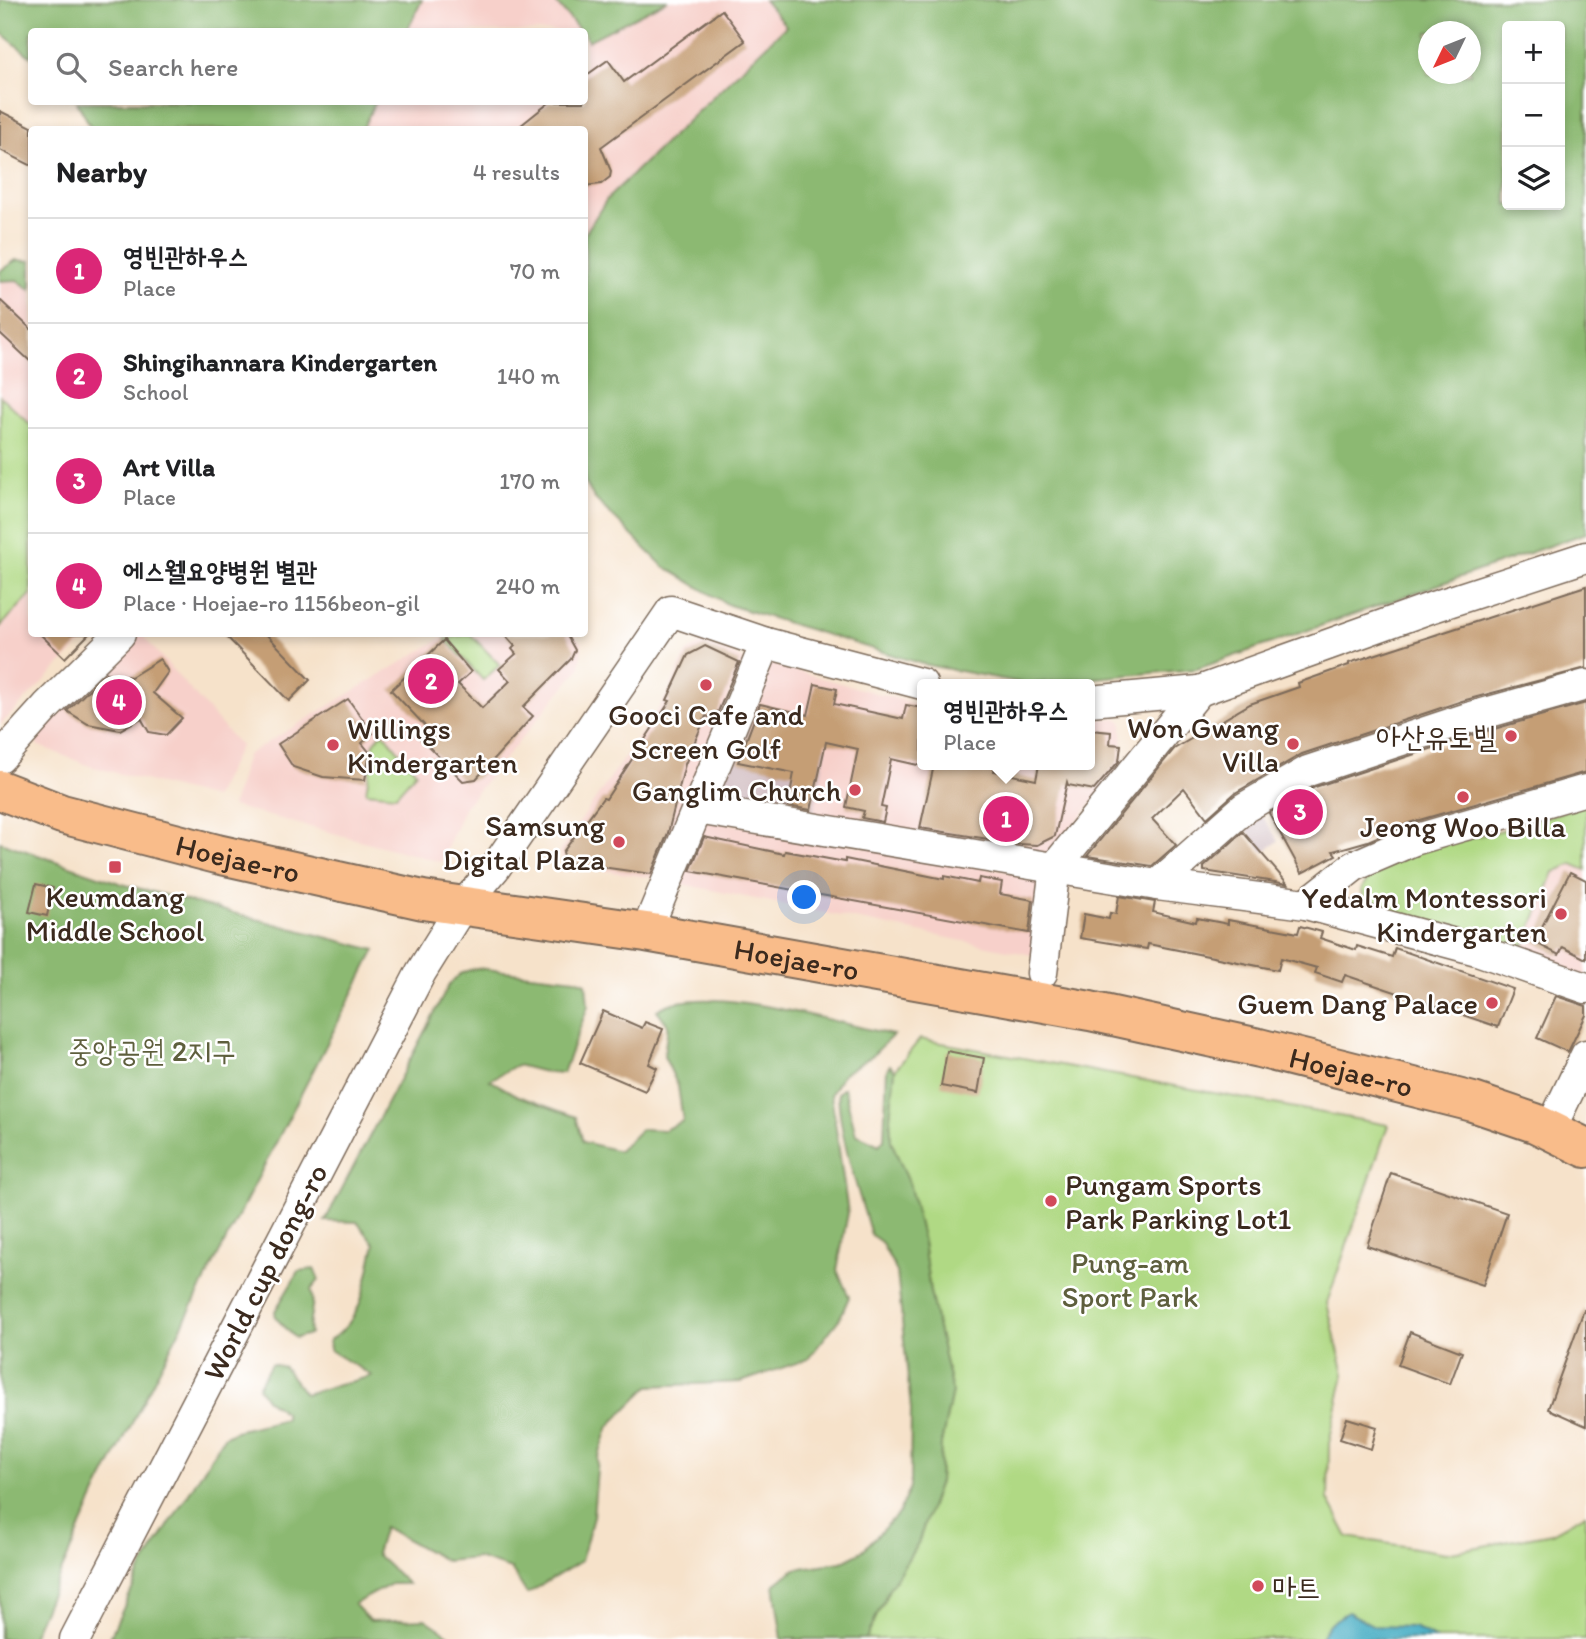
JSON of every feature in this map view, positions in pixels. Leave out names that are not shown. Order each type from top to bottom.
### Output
[{"type":"main road","name":"Hoejae-ro","points":[[0,790],[62,814],[217,854],[461,908],[646,932],[1090,1011],[1259,1048],[1473,1102],[1550,1130],[1586,1148]]},
{"type":"street","points":[[1095,701],[1199,691],[1433,607],[1586,557]]},
{"type":"street","name":"World cup dong-ro","points":[[75,1639],[421,972],[461,908],[495,867],[671,611],[766,643]]},
{"type":"street","points":[[0,758],[47,706],[118,637]]},
{"type":"street","points":[[646,932],[766,643],[917,683]]},
{"type":"street","points":[[1157,885],[1244,808],[1308,771],[1468,718],[1586,685]]},
{"type":"street","points":[[1042,973],[1055,867],[1199,691]]},
{"type":"street","points":[[1306,904],[1354,866],[1414,840],[1586,790]]},
{"type":"street","points":[[697,809],[1157,885],[1306,904],[1488,953],[1586,988]]},
{"type":"street","points":[[1550,1130],[1586,1055]]},
{"type":"shaded area","points":[[422,0],[554,0],[577,28],[410,28]]},
{"type":"shaded area","points":[[668,0],[764,0],[786,25],[607,199],[588,229],[588,126],[364,126],[374,105],[588,105],[588,41]]},
{"type":"shaded area","points":[[17,280],[28,287],[28,637],[88,637],[0,725],[0,281]]},
{"type":"shaded area","points":[[138,637],[144,637],[240,746],[214,798],[90,766],[37,745],[38,734]]},
{"type":"shaded area","points":[[444,637],[576,637],[582,643],[580,668],[465,806],[441,862],[232,806],[247,755]]},
{"type":"shaded area","points":[[704,642],[744,660],[655,878],[565,865],[559,852],[663,702],[687,652]]},
{"type":"shaded area","points":[[768,663],[917,705],[917,770],[1095,770],[1095,720],[1117,718],[1122,722],[1123,766],[1048,855],[813,817],[742,729]]},
{"type":"shaded area","points":[[742,729],[827,747],[813,817],[719,799],[716,792]]},
{"type":"shaded area","points":[[1261,814],[1279,841],[1263,852],[1244,826]]},
{"type":"shaded area","points":[[700,819],[1045,878],[1032,955],[682,884]]},
{"type":"shaded area","name":"Yedalm Montessori Kindergarten","points":[[1572,864],[1586,870],[1586,979],[1520,956],[1554,872]]},
{"type":"green space","points":[[0,0],[422,0],[408,28],[28,28],[28,55],[0,32]]},
{"type":"green space","points":[[554,0],[668,0],[588,41],[588,28],[577,28]]},
{"type":"green space","points":[[764,0],[1586,0],[1586,533],[1197,669],[1084,679],[1002,679],[922,664],[729,605],[663,566],[594,498],[588,487],[588,229],[607,199],[786,26]]},
{"type":"green space","points":[[79,105],[374,105],[364,126],[90,126]]},
{"type":"green space","points":[[16,260],[28,261],[28,288],[17,280],[0,281],[0,271]]},
{"type":"green space","points":[[0,396],[28,422],[28,597],[0,627]]},
{"type":"green space","points":[[473,637],[500,665],[483,680],[445,639]]},
{"type":"green space","points":[[383,732],[416,772],[396,795],[366,792],[374,743]]},
{"type":"green space","points":[[1586,804],[1586,870],[1572,864],[1554,872],[1520,956],[1379,912],[1366,900],[1361,890],[1373,871],[1419,850],[1503,830]]},
{"type":"green space","name":"중앙공원 2지구","points":[[0,842],[122,884],[375,950],[97,1491],[31,1639],[0,1639]]},
{"type":"green space","points":[[476,968],[576,979],[586,983],[588,1006],[563,1073],[544,1072],[517,1065],[490,1080],[518,1096],[576,1117],[583,1142],[619,1151],[641,1129],[664,1130],[683,1121],[678,1086],[664,1056],[668,1025],[657,1010],[678,1002],[737,1002],[807,1014],[893,1035],[873,1055],[843,1074],[831,1094],[848,1213],[837,1270],[849,1297],[840,1318],[808,1359],[741,1382],[649,1386],[609,1426],[598,1458],[593,1517],[581,1561],[527,1594],[511,1569],[477,1558],[446,1561],[384,1527],[376,1554],[408,1584],[391,1584],[354,1604],[370,1621],[425,1619],[455,1639],[109,1639],[143,1566],[224,1437],[235,1431],[285,1419],[285,1413],[266,1399],[258,1387],[271,1364],[284,1367],[305,1394],[372,1376],[330,1350],[329,1340],[341,1332],[357,1311],[375,1244],[357,1222],[325,1221],[449,985],[461,973]]},
{"type":"green space","name":"Pung-am Sport Park","points":[[920,1039],[1388,1125],[1327,1303],[1344,1374],[1329,1443],[1328,1499],[1348,1537],[1446,1553],[1552,1533],[1586,1514],[1586,1639],[866,1639],[889,1589],[918,1543],[939,1482],[941,1444],[952,1392],[909,1183],[891,1141],[890,1117],[895,1070]]},
{"type":"green space","points":[[890,1065],[895,1070],[890,1117],[891,1141],[909,1183],[952,1392],[941,1444],[939,1482],[918,1543],[889,1589],[866,1639],[782,1639],[774,1585],[795,1569],[841,1562],[862,1551],[899,1513],[910,1487],[911,1409],[897,1272],[881,1242],[871,1235],[846,1147],[838,1093],[844,1088],[856,1134],[879,1145],[884,1139],[887,1069]]},
{"type":"green space","points":[[314,1269],[319,1280],[311,1290],[313,1301],[310,1334],[295,1338],[276,1318],[275,1311],[299,1271]]},
{"type":"water","points":[[1348,1612],[1374,1626],[1414,1627],[1436,1639],[1320,1639],[1329,1624]]},
{"type":"building","points":[[722,10],[745,41],[601,147],[611,171],[610,177],[601,184],[588,186],[588,126],[520,126],[546,105],[588,105],[588,74],[608,60],[624,82]]},
{"type":"building","points":[[0,111],[30,126],[28,164],[0,150]]},
{"type":"building","points":[[0,300],[28,326],[28,359],[0,333]]},
{"type":"building","points":[[1586,586],[1586,668],[1462,701],[1302,754],[1235,793],[1207,818],[1184,788],[1152,819],[1176,845],[1152,866],[1087,856],[1174,749],[1250,704],[1299,687],[1298,683],[1349,663]]},
{"type":"building","points":[[43,637],[86,637],[65,658]]},
{"type":"building","points":[[227,637],[269,637],[310,680],[289,701]]},
{"type":"building","points":[[507,637],[568,637],[575,650],[571,659],[523,707],[533,716],[476,779],[463,781],[420,738],[428,729],[391,690],[444,640],[471,672],[458,684],[482,708],[510,681],[499,669],[516,654],[512,649],[515,646]]},
{"type":"building","points":[[705,646],[739,662],[715,719],[706,716],[685,764],[668,833],[651,874],[566,862],[563,852],[603,798],[606,799],[670,701],[667,700],[688,655]]},
{"type":"building","points":[[160,659],[168,672],[153,693],[182,718],[166,735],[149,732],[141,718],[120,730],[88,724],[67,711],[106,673],[131,677]]},
{"type":"building","points":[[815,684],[837,689],[834,704],[903,719],[906,705],[917,707],[917,765],[891,759],[881,807],[886,808],[883,822],[862,818],[864,811],[846,807],[858,749],[826,742],[811,810],[788,806],[794,773],[738,762],[760,704],[808,715]]},
{"type":"building","points":[[348,699],[373,733],[362,743],[370,753],[365,780],[323,777],[293,767],[278,744]]},
{"type":"building","points":[[1586,703],[1586,772],[1409,823],[1368,841],[1333,851],[1336,855],[1302,873],[1269,813],[1315,787],[1473,735]]},
{"type":"building","points":[[1095,730],[1111,732],[1110,744],[1121,745],[1119,761],[1094,790],[1068,785],[1067,782],[1055,836],[1037,845],[920,828],[933,770],[994,770],[1036,780],[1038,770],[1095,770]]},
{"type":"building","points":[[1243,832],[1288,884],[1204,871],[1204,867]]},
{"type":"building","points":[[704,837],[784,854],[785,851],[845,862],[845,859],[944,879],[944,876],[978,883],[979,878],[1002,882],[1000,894],[1033,900],[1029,933],[690,871]]},
{"type":"building","points":[[1570,872],[1586,880],[1586,959],[1563,947],[1559,955],[1534,942]]},
{"type":"building","points":[[36,884],[53,888],[47,916],[29,912]]},
{"type":"building","points":[[1119,896],[1155,902],[1153,912],[1196,922],[1197,918],[1228,924],[1228,920],[1298,933],[1300,926],[1322,932],[1320,938],[1356,950],[1357,946],[1392,957],[1395,948],[1513,989],[1498,1027],[1345,975],[1342,982],[1315,973],[1317,968],[1281,958],[1278,970],[1148,944],[1147,949],[1080,938],[1084,914],[1109,919],[1110,913],[1116,914]]},
{"type":"building","points":[[1556,996],[1586,1006],[1586,1015],[1568,1052],[1537,1038]]},
{"type":"building","points":[[603,1011],[642,1028],[645,1022],[663,1029],[649,1064],[657,1068],[645,1091],[580,1063]]},
{"type":"building","points":[[947,1051],[984,1058],[978,1093],[941,1086]]},
{"type":"building","points":[[1391,1173],[1507,1213],[1483,1285],[1367,1246]]},
{"type":"building","points":[[1586,1310],[1586,1426],[1548,1409]]},
{"type":"building","points":[[1410,1332],[1462,1352],[1450,1384],[1398,1365]]},
{"type":"building","points":[[1347,1418],[1377,1427],[1371,1449],[1340,1439]]},
{"type":"place","name":"Shingihannara Kindergarten","points":[[431,681]]},
{"type":"place","name":"Gooci Cafe and Screen Golf","points":[[706,685]]},
{"type":"place","name":"에스웰요양병원 별관","points":[[119,702]]},
{"type":"place","name":"아산유토빌","points":[[1511,736]]},
{"type":"place","name":"Won Gwang Villa","points":[[1293,744]]},
{"type":"place","name":"Willings Kindergarten","points":[[333,745]]},
{"type":"place","name":"Ganglim Church","points":[[855,790]]},
{"type":"place","name":"Jeong Woo Billa","points":[[1463,797]]},
{"type":"place","name":"Art Villa","points":[[1300,812]]},
{"type":"place","name":"영빈관하우스","points":[[1006,819]]},
{"type":"place","name":"Samsung Digital Plaza","points":[[619,842]]},
{"type":"place","name":"Keumdang Middle School","points":[[115,867]]},
{"type":"place","name":"Yedalm Montessori Kindergarten","points":[[1561,914]]},
{"type":"place","name":"Guem Dang Palace","points":[[1492,1003]]},
{"type":"place","name":"Pungam Sports Park Parking Lot1","points":[[1051,1201]]},
{"type":"place","name":"마트","points":[[1258,1586]]}]
